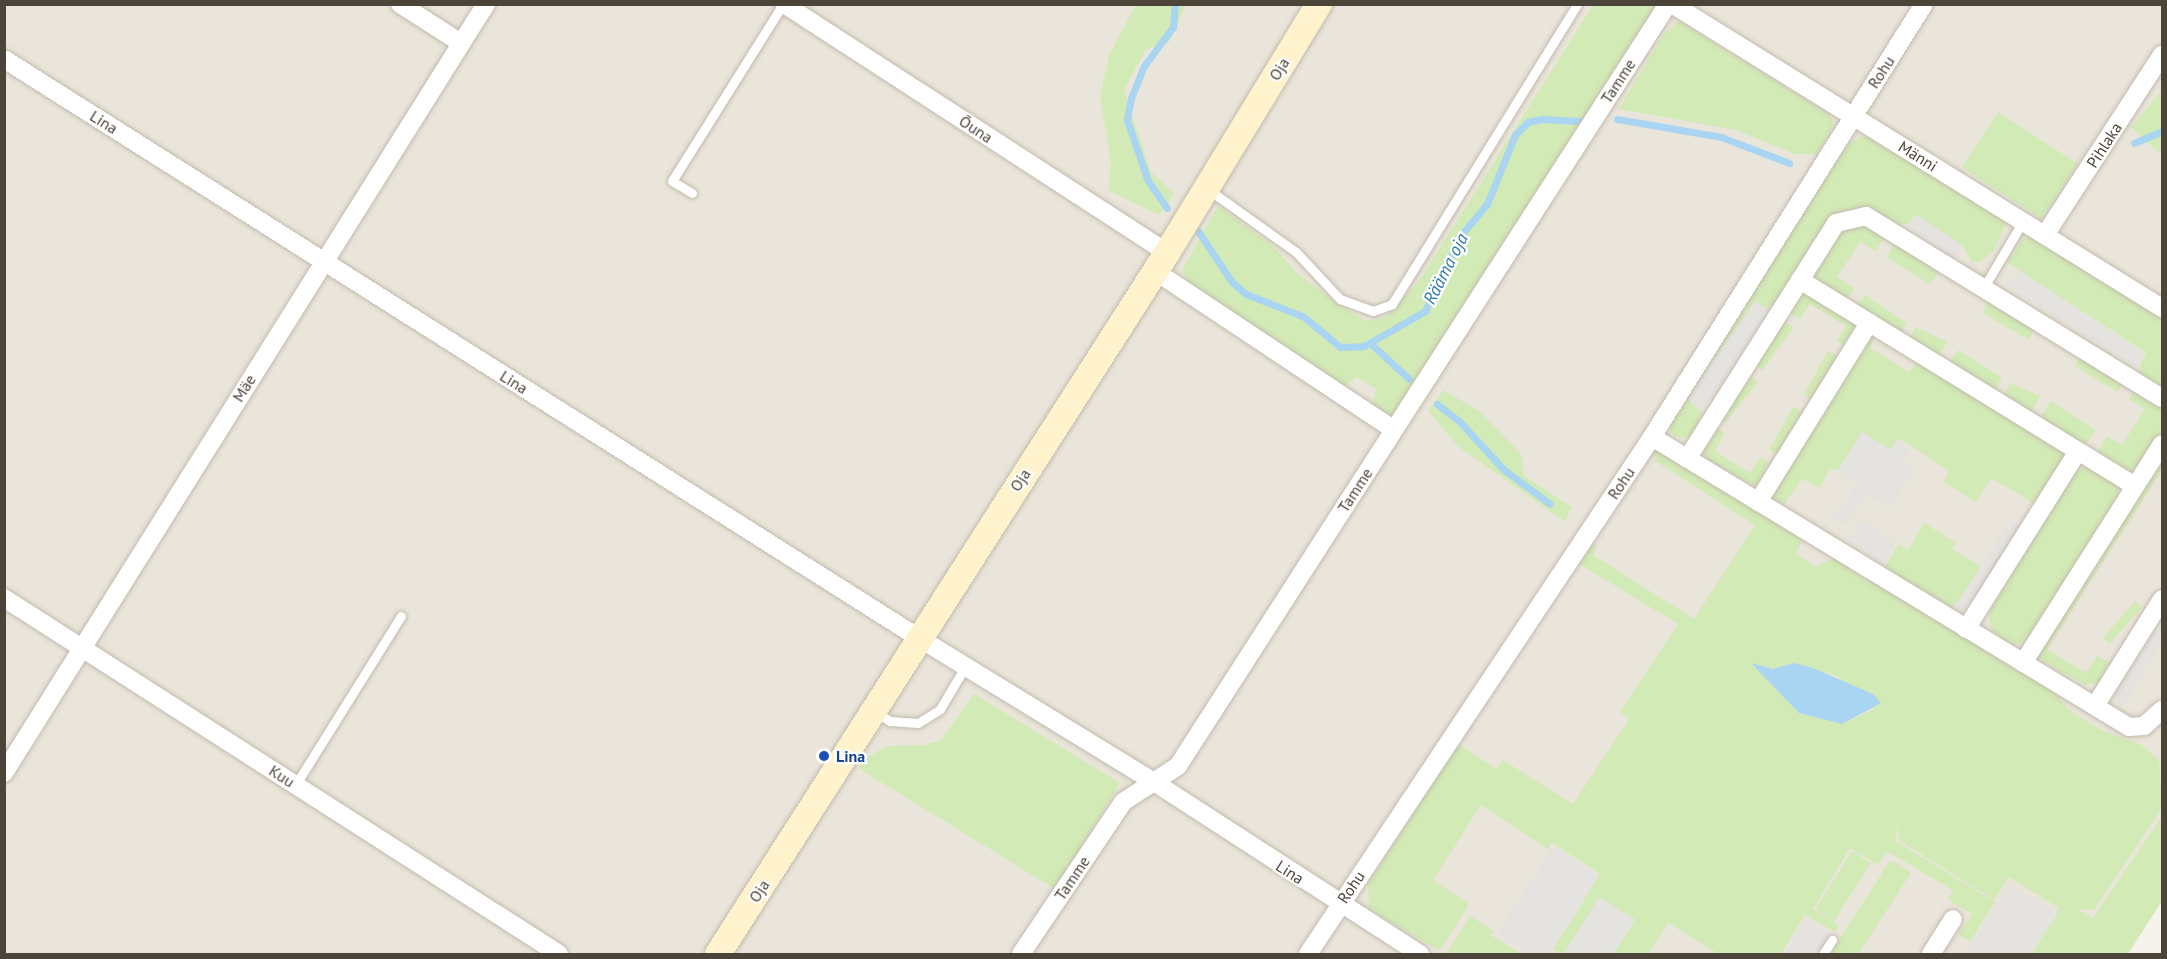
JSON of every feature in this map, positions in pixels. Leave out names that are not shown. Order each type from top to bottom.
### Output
[{"type":"street","points":[[400,4],[461,43]]},
{"type":"street","name":"Mäe","points":[[4,773],[322,261],[486,4]]},
{"type":"street","name":"Õuna","points":[[783,4],[1161,262],[1394,429]]},
{"type":"street","name":"Oja","points":[[718,954],[1161,262],[1319,4]]},
{"type":"street","name":"Männi","points":[[1670,4],[2163,309]]},
{"type":"street","name":"Tamme","points":[[1021,954],[1123,802],[1178,766],[1670,4]]},
{"type":"street","name":"Rohu","points":[[1308,954],[1339,904],[1652,437],[1924,4]]},
{"type":"street","name":"Pihlaka","points":[[2045,235],[2163,55]]},
{"type":"street","name":"Lina","points":[[4,59],[965,667],[1154,782],[1339,904],[1420,954]]},
{"type":"street","points":[[1687,459],[1836,223],[1866,216],[2163,398]]},
{"type":"street","points":[[1800,280],[2135,486]]},
{"type":"street","points":[[1758,502],[1869,323]]},
{"type":"street","points":[[1652,437],[2129,727],[2144,726],[2163,710]]},
{"type":"street","points":[[2023,663],[2163,444]]},
{"type":"street","points":[[1966,629],[2078,451]]},
{"type":"street","name":"Kuu","points":[[4,598],[84,647],[559,954]]},
{"type":"street","points":[[2095,706],[2163,599]]},
{"type":"street","points":[[1931,954],[1953,918]]},
{"type":"lane","points":[[692,193],[672,181],[783,4]]},
{"type":"lane","points":[[1206,188],[1296,252],[1340,299],[1373,311],[1392,304],[1577,4]]},
{"type":"lane","points":[[1984,287],[2023,221]]},
{"type":"lane","points":[[296,784],[401,616]]},
{"type":"lane","points":[[874,711],[890,721],[918,723],[940,709],[965,667]]},
{"type":"lane","points":[[1823,954],[1832,940]]},
{"type":"shaded area","points":[[5,5],[2162,5],[2162,816],[2069,954],[5,954]]},
{"type":"shaded area","points":[[1916,214],[1962,245],[1954,259],[1905,229]]},
{"type":"shaded area","points":[[2020,271],[2144,353],[2136,368],[2005,284]]},
{"type":"shaded area","points":[[1755,301],[1771,312],[1702,409],[1687,398]]},
{"type":"shaded area","points":[[1862,432],[1891,450],[1897,440],[1910,449],[1901,462],[1913,470],[1890,507],[1866,495],[1844,526],[1832,519],[1857,484],[1838,471]]},
{"type":"shaded area","points":[[2010,520],[2021,527],[1966,614],[1955,607]]},
{"type":"shaded area","points":[[1862,521],[1896,543],[1882,563],[1849,541]]},
{"type":"shaded area","points":[[2162,614],[2162,642],[2122,708],[2114,693]]},
{"type":"shaded area","points":[[1553,846],[1599,876],[1550,954],[1533,947],[1528,954],[1497,934]]},
{"type":"shaded area","points":[[2009,884],[2057,914],[2031,954],[1965,954]]},
{"type":"shaded area","points":[[1599,897],[1635,919],[1613,954],[1564,954]]},
{"type":"shaded area","points":[[1806,917],[1838,937],[1827,954],[1783,954]]},
{"type":"green space","points":[[1136,5],[1186,5],[1169,42],[1146,49],[1124,90],[1151,172],[1174,194],[1159,215],[1109,191],[1111,162],[1100,97],[1109,55]]},
{"type":"green space","points":[[1593,5],[1650,5],[1653,12],[1395,418],[1373,404],[1376,389],[1357,377],[1345,386],[1229,315],[1192,288],[1182,270],[1218,206],[1273,246],[1296,272],[1338,304],[1366,321],[1386,317],[1419,281]]},
{"type":"green space","points":[[1678,21],[1830,115],[1834,124],[1817,154],[1795,154],[1736,130],[1619,109],[1662,37]]},
{"type":"green space","points":[[2162,90],[2162,149],[2158,152],[2131,127]]},
{"type":"green space","points":[[1998,112],[2078,164],[2042,219],[1962,167]]},
{"type":"green space","points":[[1861,137],[1873,137],[2009,218],[1993,252],[1980,262],[1972,262],[1962,245],[1915,215],[1909,224],[1895,223],[1875,212],[1858,209],[1778,301],[1766,309],[1755,301],[1691,402],[1702,413],[1693,438],[1675,437],[1670,430],[1671,420],[1837,159],[1849,143]]},
{"type":"green space","points":[[1854,222],[1887,233],[1876,251],[1860,242],[1837,277],[1854,288],[1846,301],[1811,275],[1839,231]]},
{"type":"green space","points":[[2032,235],[2162,317],[2162,392],[2141,378],[2140,364],[2146,353],[2007,262],[2022,240]]},
{"type":"green space","points":[[1897,240],[1941,268],[1931,285],[1886,257]]},
{"type":"green space","points":[[1803,292],[1856,324],[1844,346],[1837,341],[1846,326],[1810,304],[1800,319],[1787,311]]},
{"type":"green space","points":[[1865,295],[1907,323],[1901,335],[1856,307]]},
{"type":"green space","points":[[1990,300],[2036,326],[2028,339],[1982,313]]},
{"type":"green space","points":[[1782,320],[1793,328],[1763,370],[1751,362]]},
{"type":"green space","points":[[1916,327],[1947,342],[1939,356],[1909,339]]},
{"type":"green space","points":[[1871,330],[1876,334],[1870,348],[1910,372],[1917,360],[2063,450],[2064,464],[2039,506],[1991,478],[1976,502],[1943,482],[1949,471],[1899,438],[1891,450],[1862,432],[1838,471],[1830,469],[1820,488],[1802,479],[1784,504],[1768,497]]},
{"type":"green space","points":[[1958,350],[2002,378],[1995,389],[1951,362]]},
{"type":"green space","points":[[1828,351],[1837,356],[1813,400],[1804,395]]},
{"type":"green space","points":[[2081,356],[2124,382],[2118,392],[2075,366]]},
{"type":"green space","points":[[1748,374],[1758,382],[1725,423],[1715,414]]},
{"type":"green space","points":[[2010,383],[2040,396],[2031,412],[2003,396]]},
{"type":"green space","points":[[1443,390],[1479,411],[1521,454],[1524,476],[1572,507],[1565,522],[1459,447],[1428,411]]},
{"type":"green space","points":[[2135,390],[2162,407],[2162,430],[2137,472],[2131,473],[2095,456],[2107,436],[2122,445],[2145,409],[2129,399]]},
{"type":"green space","points":[[2051,401],[2095,430],[2083,448],[2039,419]]},
{"type":"green space","points":[[1793,407],[1802,412],[1778,455],[1769,450]]},
{"type":"green space","points":[[1714,427],[1725,433],[1715,451],[1750,473],[1761,457],[1769,463],[1755,486],[1706,458],[1703,450]]},
{"type":"green space","points":[[1653,448],[1791,531],[1801,541],[1796,554],[1816,567],[1834,558],[1866,581],[1870,579],[2047,684],[2069,710],[2103,731],[2142,745],[2159,760],[2162,808],[2094,910],[2078,909],[2093,918],[2162,816],[2162,901],[2128,954],[2031,954],[2059,908],[2009,877],[1994,900],[1900,841],[1897,825],[1896,841],[1995,902],[1970,942],[1958,935],[1972,914],[1947,899],[1954,891],[1892,854],[1886,853],[1878,865],[1850,848],[1813,909],[1839,925],[1835,932],[1805,915],[1781,954],[1719,954],[1668,923],[1648,954],[1613,954],[1635,920],[1561,954],[1553,949],[1600,874],[1552,843],[1548,849],[1481,805],[1433,880],[1469,904],[1440,951],[1369,909],[1368,884],[1458,744],[1497,769],[1503,760],[1573,804],[1630,718],[1620,712],[1678,624],[1576,562],[1585,549],[1597,544],[1593,555],[1694,619],[1755,525],[1655,461]],"holes":[[[1794,663],[1837,676],[1874,709],[1842,724],[1799,713],[1752,664],[1773,669]]]},
{"type":"green space","points":[[2162,451],[2162,470],[2047,649],[2086,673],[2097,656],[2109,662],[2098,682],[2086,685],[2041,660],[2038,652]]},
{"type":"green space","points":[[2089,464],[2118,482],[2119,499],[2026,642],[2013,645],[1992,632],[1989,617],[1992,607],[2074,474]]},
{"type":"green space","points":[[1924,523],[1956,543],[1952,549],[1981,566],[1960,600],[1951,607],[1884,569],[1898,544],[1908,550]]},
{"type":"green space","points":[[2135,601],[2142,607],[2110,644],[2103,638]]},
{"type":"green space","points":[[974,694],[1120,783],[1055,889],[858,768],[869,756],[888,746],[924,745],[941,740]]},
{"type":"green space","points":[[1852,851],[1871,863],[1834,921],[1815,910]]},
{"type":"green space","points":[[1894,861],[1911,873],[1858,954],[1830,954],[1889,862]]},
{"type":"green space","points":[[1470,916],[1494,931],[1491,935],[1521,954],[1446,954]]},
{"type":"water","points":[[1751,663],[1773,669],[1794,663],[1813,668],[1873,694],[1881,703],[1842,724],[1799,713]]},
{"type":"waterway","name":"Rääma oja","points":[[1167,208],[1148,181],[1127,120],[1131,98],[1144,66],[1173,27],[1175,4]]},
{"type":"waterway","name":"Rääma oja","points":[[1198,231],[1232,282],[1246,294],[1304,317],[1340,347],[1364,346],[1425,311],[1461,235],[1487,204],[1515,135],[1528,122],[1542,119],[1579,121]]},
{"type":"waterway","name":"Rääma oja","points":[[1617,119],[1721,137],[1789,163]]},
{"type":"waterway","name":"Rääma oja","points":[[2134,143],[2162,131]]},
{"type":"waterway","points":[[1370,343],[1409,379]]},
{"type":"waterway","points":[[1437,404],[1460,422],[1504,470],[1550,504]]},
{"type":"place","name":"Lina","points":[[824,756]]}]
